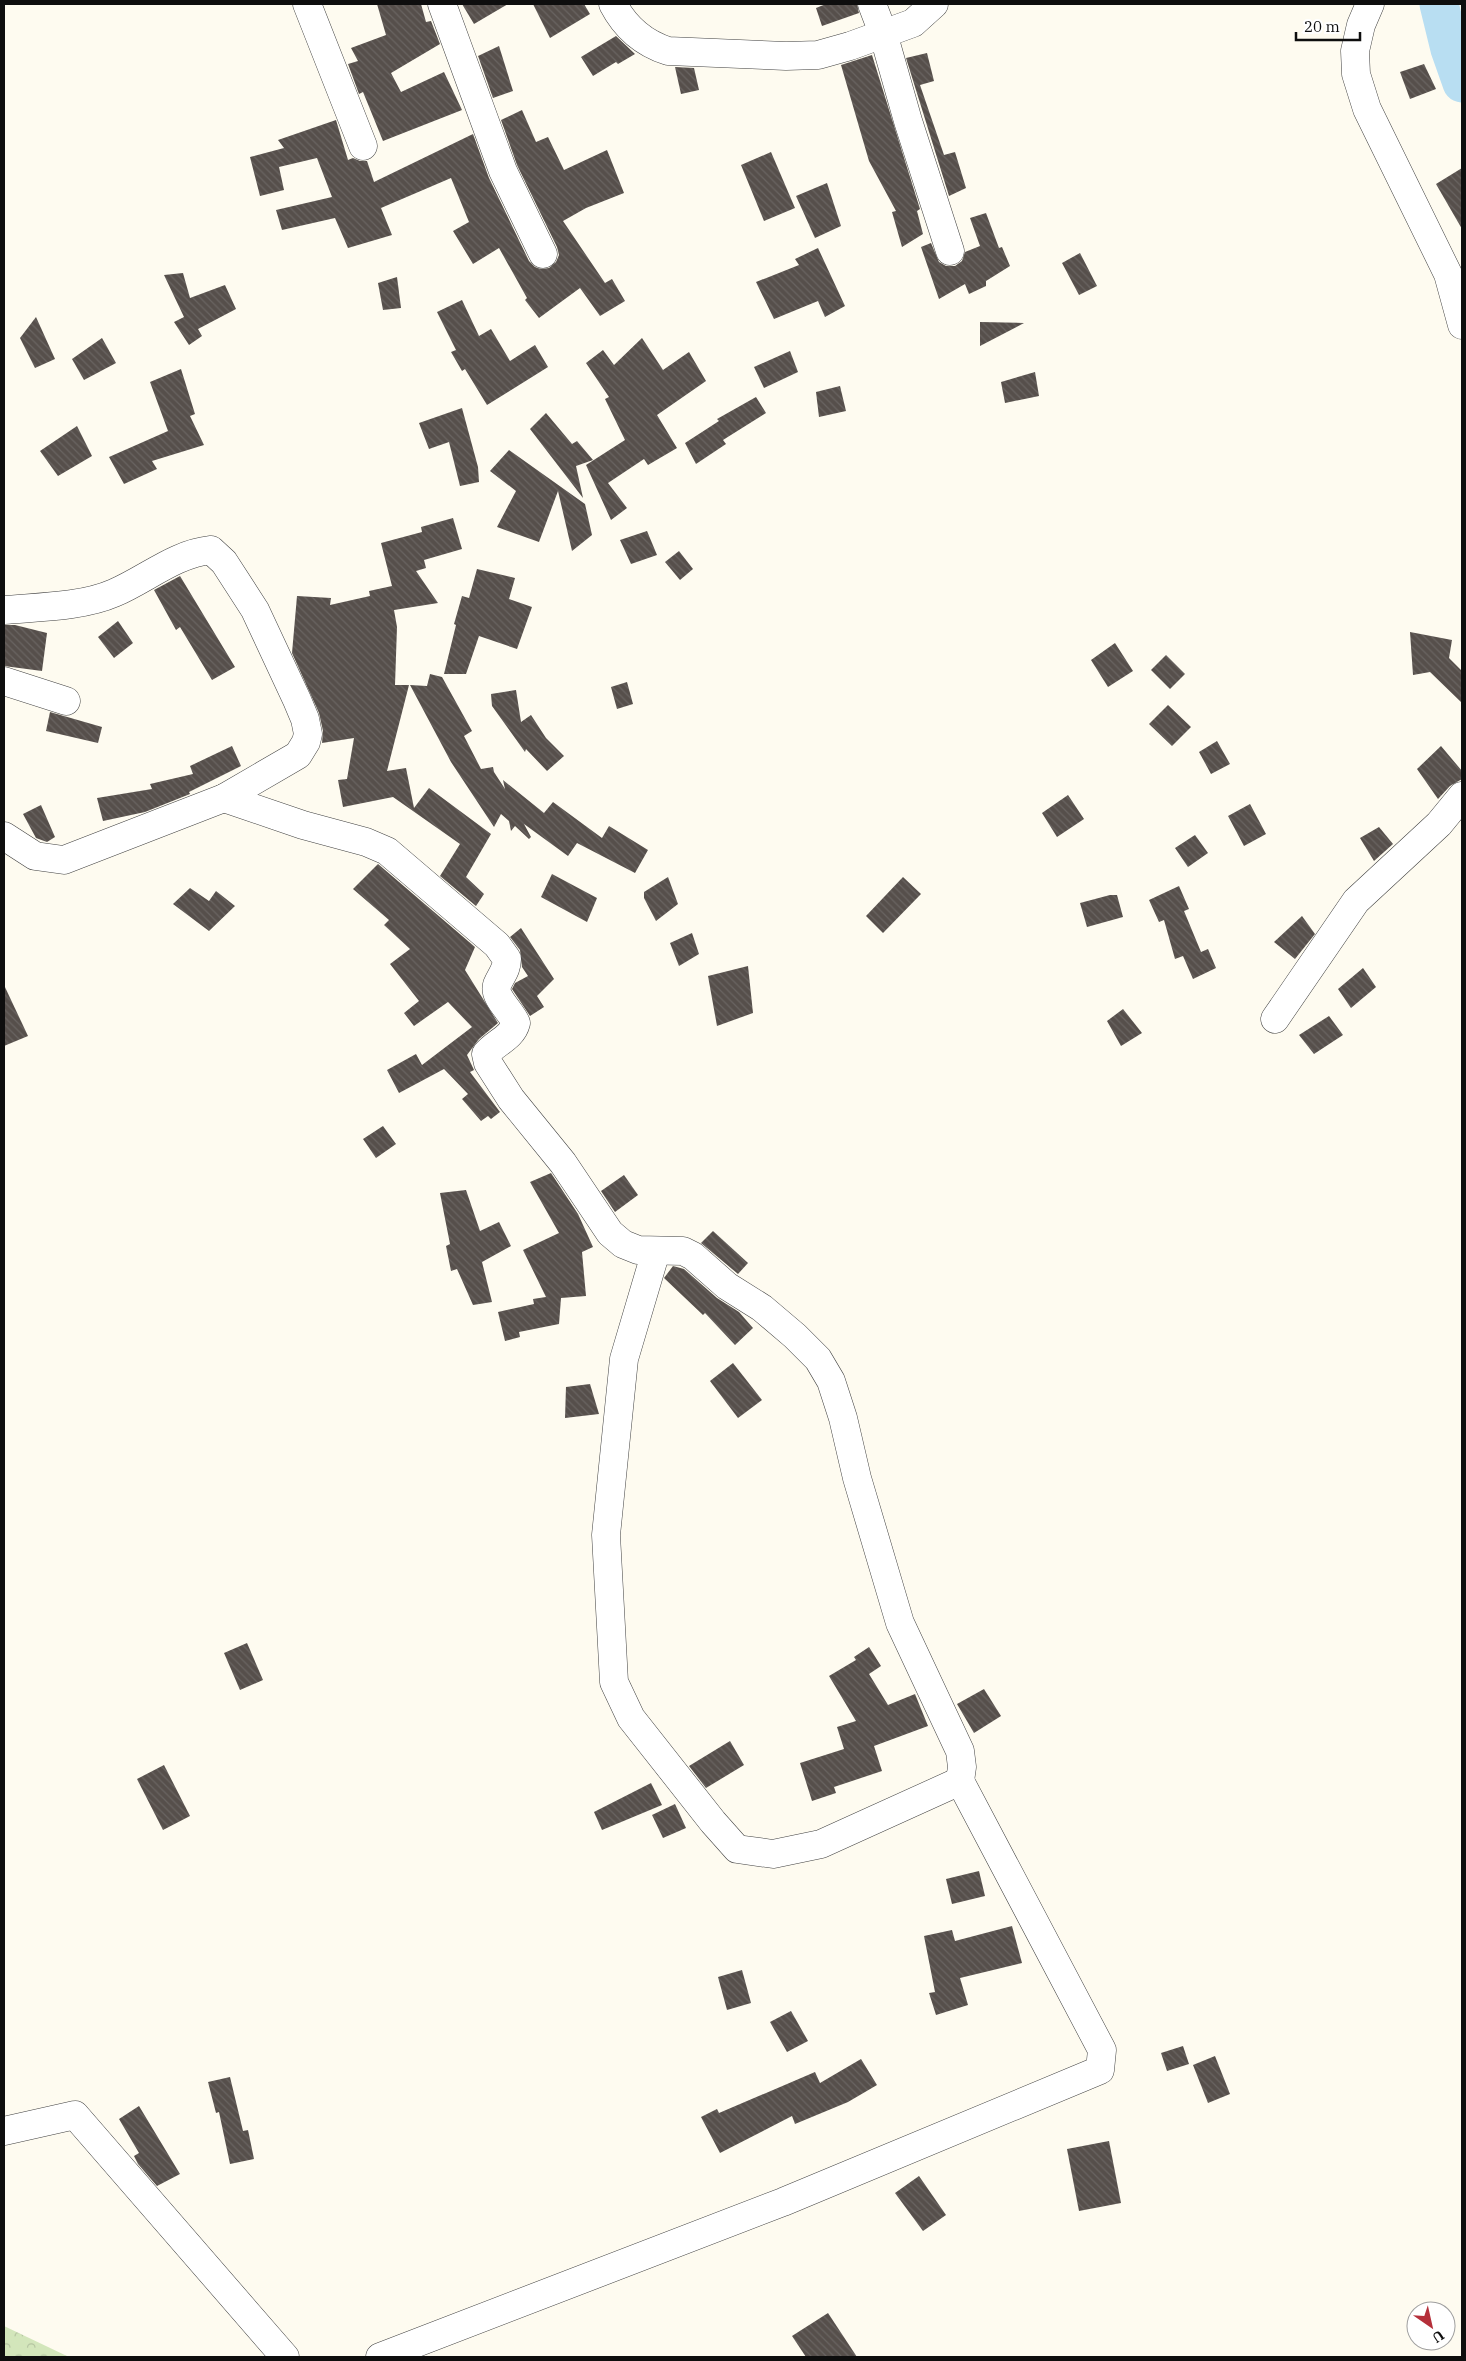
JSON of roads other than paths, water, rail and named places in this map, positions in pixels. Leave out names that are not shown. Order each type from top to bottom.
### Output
[{"type":"street","points":[[307,4],[363,146]]},
{"type":"street","points":[[442,4],[503,171],[543,254]]},
{"type":"street","points":[[613,4],[629,28],[655,47],[668,51],[786,56],[818,55],[850,46],[913,23],[934,4]]},
{"type":"street","points":[[872,4],[950,251]]},
{"type":"street","points":[[1370,4],[1361,25],[1355,51],[1356,74],[1367,109],[1448,274],[1462,325]]},
{"type":"street","points":[[4,610],[47,606],[111,594],[135,584],[173,561],[194,552],[211,550],[224,562],[255,610],[305,718],[308,734],[306,742],[298,755],[224,798],[64,860],[34,856],[4,836]]},
{"type":"street","points":[[4,681],[66,701]]},
{"type":"street","points":[[1275,1018],[1356,901],[1439,824],[1462,796]]},
{"type":"street","points":[[224,798],[303,825],[366,842],[387,851],[497,945],[507,959],[505,972],[496,986],[497,994],[516,1023],[510,1035],[492,1047],[486,1054],[488,1062],[510,1099],[563,1164],[610,1233],[623,1244],[638,1250],[683,1251],[693,1256],[727,1286],[762,1308],[795,1336],[822,1366],[831,1381],[843,1418],[857,1478],[900,1623],[960,1750],[962,1767],[960,1781],[1102,2050],[1100,2070],[783,2202],[380,2357]]},
{"type":"street","points":[[656,1251],[624,1359],[606,1535],[614,1682],[631,1718],[713,1822],[737,1849],[773,1854],[821,1844],[960,1781]]},
{"type":"street","points":[[4,2131],[76,2115],[285,2357]]},
{"type":"waterway","points":[[1439,4],[1450,49],[1462,83]]}]
